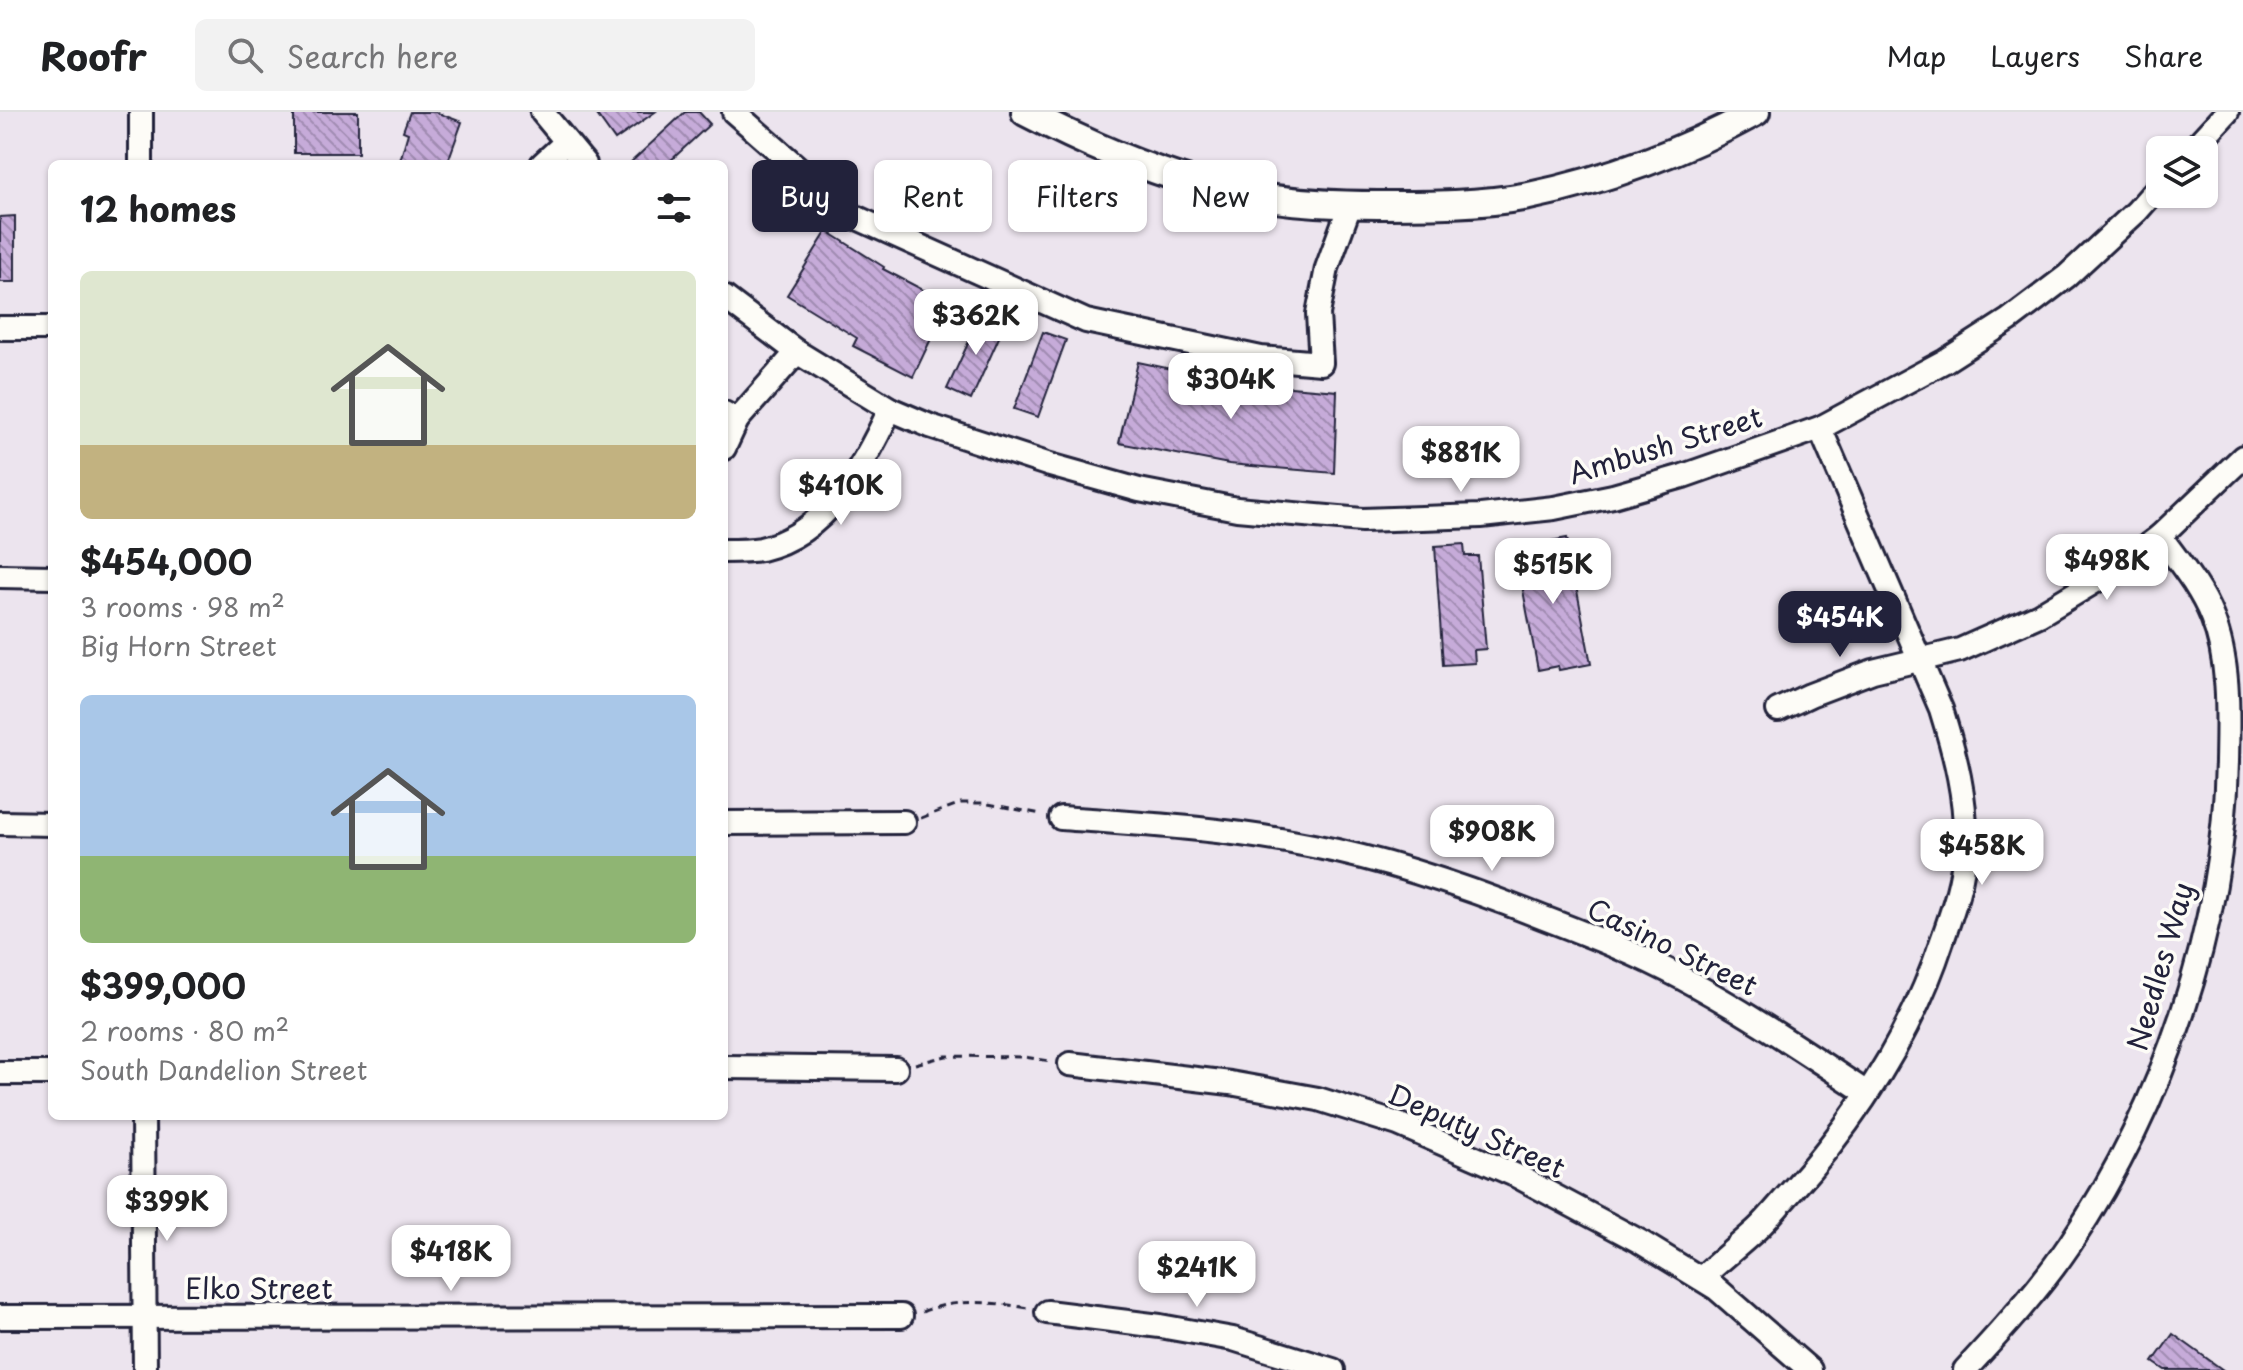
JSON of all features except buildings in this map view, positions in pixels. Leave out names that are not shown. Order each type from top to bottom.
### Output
[{"type":"main road","points":[[1025,112],[1089,145],[1197,184],[1265,197],[1350,205],[1449,205],[1526,196],[1571,186],[1660,156],[1723,130],[1756,112]]},
{"type":"street","points":[[141,112],[141,160]]},
{"type":"street","points":[[542,112],[582,160]]},
{"type":"street","points":[[734,112],[853,216],[1086,321],[1261,358],[1321,363],[1318,314],[1327,268],[1350,205]]},
{"type":"street","points":[[2205,136],[2227,112]]},
{"type":"street","points":[[546,160],[566,142]]},
{"type":"street","name":"Ambush Street","points":[[728,300],[797,352],[890,409],[930,426],[1050,465],[1139,490],[1237,509],[1362,520],[1481,516],[1554,508],[1613,496],[1683,476],[1820,428],[1945,361],[2009,320],[2067,276],[2146,201]]},
{"type":"street","points":[[0,328],[48,328]]},
{"type":"street","points":[[731,416],[797,352]]},
{"type":"street","points":[[728,551],[760,549],[789,539],[817,520],[854,479],[890,409]]},
{"type":"street","points":[[1701,1278],[1758,1228],[1824,1155],[1907,1029],[1928,983],[1958,895],[1965,848],[1965,809],[1956,757],[1941,709],[1820,428]]},
{"type":"street","points":[[1778,710],[1873,671],[1960,650],[2039,615],[2119,567],[2160,536],[2243,457]]},
{"type":"street","name":"Needles Way","points":[[1965,1370],[2016,1314],[2069,1244],[2127,1147],[2169,1052],[2202,948],[2227,800],[2228,717],[2223,660],[2213,619],[2199,589],[2160,536]]},
{"type":"street","points":[[0,576],[48,577]]},
{"type":"street","name":"Casino Street","points":[[1061,818],[1224,830],[1316,846],[1431,876],[1610,943],[1681,977],[1742,1012],[1867,1093]]},
{"type":"street","points":[[728,823],[904,822]]},
{"type":"street","points":[[0,823],[48,824]]},
{"type":"street","name":"Deputy Street","points":[[1070,1064],[1230,1083],[1318,1099],[1398,1124],[1517,1176],[1701,1278],[1810,1370]]},
{"type":"street","points":[[728,1067],[896,1069]]},
{"type":"street","points":[[0,1073],[48,1073]]},
{"type":"street","points":[[143,1120],[145,1370]]},
{"type":"street","points":[[1047,1312],[1233,1339],[1333,1370]]},
{"type":"street","name":"Elko Street","points":[[0,1317],[901,1316]]},
{"type":"path","points":[[904,822],[961,803],[983,803],[1061,818]]},
{"type":"path","points":[[896,1069],[946,1056],[1025,1057],[1070,1064]]},
{"type":"path","points":[[901,1316],[960,1301],[1047,1312]]}]
